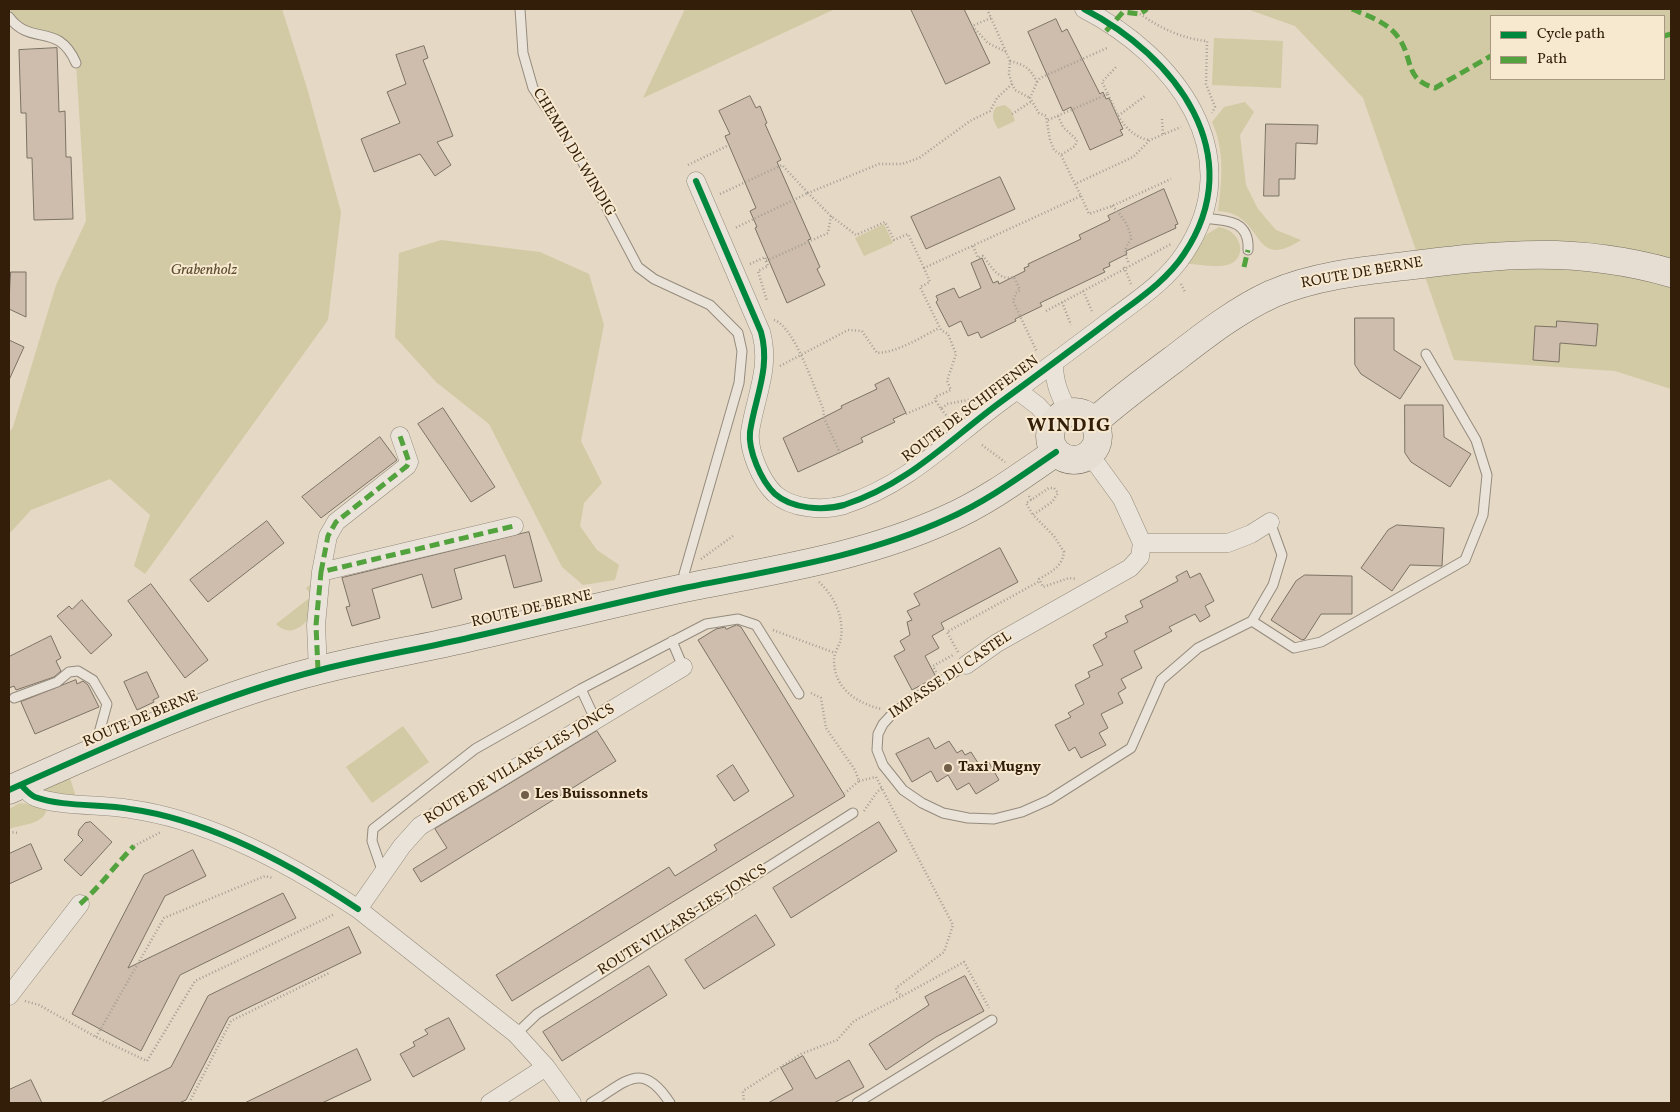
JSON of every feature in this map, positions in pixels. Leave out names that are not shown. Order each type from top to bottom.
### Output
[{"type":"main road","name":"ROUTE DE BERNE","points":[[1094,422],[1217,327],[1271,295],[1300,284],[1364,271],[1486,257],[1539,254],[1605,259],[1671,273]]},
{"type":"main road","points":[[1083,414],[1094,422],[1098,429],[1098,443],[1090,455],[1076,460],[1062,457],[1056,452],[1050,438],[1061,418],[1083,414]]},
{"type":"main road","name":"ROUTE DE BERNE","points":[[15,788],[217,702],[318,670],[685,579],[808,564],[897,540],[957,515],[994,494],[1056,452]]},
{"type":"street","name":"ROUTE DE SCHIFFENEN","points":[[696,181],[762,332],[766,348],[764,374],[750,434],[757,468],[775,494],[803,508],[842,505],[884,488],[934,457],[1017,390],[1054,364],[1156,285],[1184,254],[1201,218],[1209,193],[1209,164],[1204,133],[1194,108],[1158,63],[1121,32],[1084,9]]},
{"type":"street","name":"ROUTE DE SCHIFFENEN","points":[[1054,364],[1054,378],[1058,390],[1061,418]]},
{"type":"street","name":"ROUTE DE SCHIFFENEN","points":[[1017,390],[1038,406],[1061,418]]},
{"type":"street","points":[[318,670],[316,625],[321,572],[328,536],[336,522],[407,466],[409,462],[400,436]]},
{"type":"street","points":[[1090,455],[1122,499],[1142,543],[1228,543],[1251,534],[1270,522]]},
{"type":"street","points":[[321,572],[514,526]]},
{"type":"street","name":"IMPASSE DU CASTEL","points":[[966,665],[997,643],[1130,568],[1140,557],[1142,543]]},
{"type":"street","name":"ROUTE DE VILLARS-LES-JONCS","points":[[358,909],[383,873],[420,826],[683,667]]},
{"type":"street","points":[[15,788],[34,797],[130,809],[177,820],[261,853],[333,892],[358,909],[516,1034],[546,1067],[572,1103]]},
{"type":"street","points":[[16,998],[80,904]]},
{"type":"street","points":[[490,1103],[546,1067]]},
{"type":"lane","name":"CHEMIN DU WINDIG","points":[[520,9],[523,53],[533,88],[582,161],[638,266],[654,279],[710,305],[738,333],[742,350],[739,383],[685,579]]},
{"type":"lane","points":[[9,17],[16,27],[23,31],[61,41],[67,46],[76,63]]},
{"type":"lane","points":[[1201,218],[1226,219],[1243,228],[1249,242],[1248,250]]},
{"type":"lane","points":[[1270,522],[1282,555],[1273,586],[1252,621],[1294,648],[1321,642],[1465,560],[1483,515],[1487,475],[1476,440],[1426,354]]},
{"type":"lane","points":[[383,873],[372,841],[373,828],[475,748],[581,689],[706,624],[738,619],[756,625],[798,694]]},
{"type":"lane","name":"IMPASSE DU CASTEL","points":[[966,665],[894,712],[883,724],[878,734],[877,750],[893,780],[922,803],[943,813],[968,818],[994,819],[1022,812],[1049,800],[1132,748],[1160,680],[1198,648],[1252,621]]},
{"type":"lane","points":[[672,641],[683,667]]},
{"type":"lane","points":[[14,698],[52,684],[69,672],[83,672],[93,680],[106,699],[107,710],[99,733],[104,749]]},
{"type":"lane","points":[[581,689],[595,719]]},
{"type":"lane","name":"ROUTE VILLARS-LES-JONCS","points":[[516,1034],[537,1014],[858,814]]},
{"type":"lane","points":[[857,1103],[992,1020]]},
{"type":"lane","points":[[591,1103],[632,1078],[647,1078],[670,1103]]},
{"type":"path","points":[[987,9],[1010,61],[1009,74],[1012,84],[1015,90],[1031,100],[1039,113],[1046,116],[1050,140],[1054,150],[1062,155],[1089,214],[1112,206],[1170,179]]},
{"type":"path","points":[[1140,14],[1159,27],[1197,40],[1207,41],[1206,84],[1215,107],[1209,116]]},
{"type":"path","points":[[991,18],[972,26],[988,44],[1007,53]]},
{"type":"path","points":[[1012,114],[1031,100],[1040,78],[1107,48]]},
{"type":"path","points":[[1010,61],[1029,68],[1037,82]]},
{"type":"path","points":[[1117,66],[1102,82],[1118,116],[1125,126],[1138,138],[1150,140]]},
{"type":"path","points":[[720,235],[808,193],[879,164],[902,164],[919,158],[970,121],[990,111],[997,98],[1012,84]]},
{"type":"path","points":[[1048,120],[1108,94]]},
{"type":"path","points":[[1118,116],[1145,96]]},
{"type":"path","points":[[1058,116],[1063,127],[1072,132],[1077,140],[1075,146],[1062,155]]},
{"type":"path","points":[[1162,119],[1163,135]]},
{"type":"path","points":[[1075,184],[1133,158],[1150,140],[1190,124]]},
{"type":"path","points":[[688,165],[729,145]]},
{"type":"path","points":[[705,201],[782,165],[831,216],[856,235],[885,222],[894,240],[908,234],[930,282],[920,287],[939,328],[948,334],[956,354],[947,381],[951,390],[935,398],[936,401],[906,414]]},
{"type":"path","points":[[924,268],[1081,196]]},
{"type":"path","points":[[1112,206],[1120,212],[1130,234],[1131,239],[1124,250],[1129,264]]},
{"type":"path","points":[[766,260],[828,233],[831,216]]},
{"type":"path","points":[[1046,311],[1129,264],[1172,243]]},
{"type":"path","points":[[973,246],[978,258],[983,256],[1000,277],[1007,279],[1014,276],[1020,290],[1016,293],[1013,301],[1037,352]]},
{"type":"path","points":[[736,271],[764,257],[768,266],[758,271],[768,303]]},
{"type":"path","points":[[1124,267],[1131,284]]},
{"type":"path","points":[[1181,282],[1185,292]]},
{"type":"path","points":[[1083,290],[1092,311]]},
{"type":"path","points":[[1062,302],[1071,325]]},
{"type":"path","points":[[762,332],[775,325],[773,319],[779,321],[791,336],[841,455]]},
{"type":"path","points":[[764,374],[848,330],[862,331],[877,353],[885,353],[939,328]]},
{"type":"path","points":[[941,409],[947,404],[984,397]]},
{"type":"path","points":[[936,401],[950,421]]},
{"type":"path","points":[[982,445],[1005,462]]},
{"type":"path","points":[[1033,515],[1052,502],[1058,493],[1054,488],[1049,488],[1026,504],[1038,523],[1054,536],[1064,552],[1060,564],[1038,579],[1043,587],[1069,578],[1084,580]]},
{"type":"path","points":[[1028,496],[1031,500]]},
{"type":"path","points":[[685,579],[733,536]]},
{"type":"path","points":[[813,578],[831,593],[838,610],[841,638],[836,653],[835,668],[846,692],[854,699],[867,705],[894,712]]},
{"type":"path","points":[[941,681],[933,666],[958,652],[947,632],[1040,581]]},
{"type":"path","points":[[756,625],[813,643],[836,653]]},
{"type":"path","points":[[798,694],[808,691],[821,698],[826,728],[855,770],[859,781]]},
{"type":"path","points":[[845,793],[859,781],[876,777],[953,925],[944,952],[896,988],[897,992],[902,996]]},
{"type":"path","points":[[858,814],[877,792],[893,780]]},
{"type":"path","points":[[134,846],[167,828],[177,820]]},
{"type":"path","points":[[9,832],[18,833]]},
{"type":"path","points":[[96,1037],[164,918],[265,876],[273,879]]},
{"type":"path","points":[[16,998],[39,1005],[96,1037],[147,1061],[196,981],[336,914],[350,921],[358,909]]},
{"type":"path","points":[[744,1103],[742,1092],[801,1054],[837,1040],[854,1021],[964,962],[993,1015],[992,1020]]},
{"type":"path","points":[[189,1103],[231,1021],[329,973]]},
{"type":"green space","name":"Grabenholz","points":[[9,9],[282,9],[307,88],[341,212],[328,320],[145,574],[134,566],[150,515],[110,479],[31,510],[9,534],[9,433],[13,427],[56,285],[86,221],[76,63],[72,53],[9,17]]},
{"type":"green space","points":[[685,9],[835,9],[643,98]]},
{"type":"green space","points":[[1247,9],[1671,9],[1671,389],[1615,371],[1454,360],[1363,98],[1295,26]]},
{"type":"green space","points":[[1214,38],[1283,41],[1281,88],[1212,85]]},
{"type":"green space","points":[[1245,102],[1254,112],[1240,135],[1246,185],[1258,209],[1276,230],[1301,240],[1285,248],[1273,250],[1265,246],[1244,221],[1233,214],[1218,211],[1221,188],[1221,155],[1212,122],[1224,107]]},
{"type":"green space","points":[[1005,105],[1011,110],[1015,121],[998,129],[993,113],[996,107]]},
{"type":"green space","points":[[884,224],[893,243],[864,256],[855,238]]},
{"type":"green space","points":[[1219,227],[1227,230],[1238,239],[1240,252],[1238,258],[1234,262],[1223,266],[1187,264],[1207,234]]},
{"type":"green space","points":[[441,240],[540,252],[589,274],[604,325],[581,441],[602,483],[584,503],[580,526],[597,550],[619,565],[615,580],[583,585],[562,567],[489,424],[436,382],[395,337],[399,253]]},
{"type":"green space","points":[[314,582],[311,617],[295,630],[286,630],[276,624],[312,596],[306,588]]},
{"type":"green space","points":[[403,726],[429,762],[372,803],[346,767]]},
{"type":"green space","points":[[70,778],[76,797],[39,792]]},
{"type":"green space","points":[[20,803],[47,807],[46,813],[38,821],[9,829],[9,809]]},
{"type":"building","points":[[911,9],[964,9],[990,63],[946,84]]},
{"type":"building","points":[[1056,19],[1062,32],[1067,29],[1100,94],[1103,92],[1106,99],[1109,98],[1123,129],[1120,130],[1123,135],[1090,150],[1071,107],[1063,111],[1028,32]]},
{"type":"building","points":[[424,46],[428,58],[423,60],[453,136],[437,142],[451,165],[435,176],[420,154],[374,172],[361,139],[400,123],[387,92],[406,84],[396,55]]},
{"type":"building","points":[[57,48],[59,112],[65,111],[66,157],[71,157],[73,219],[34,220],[32,158],[27,158],[26,113],[21,113],[19,50]]},
{"type":"building","points":[[750,96],[756,108],[760,106],[767,123],[765,124],[781,160],[777,162],[811,239],[808,240],[820,267],[817,269],[825,285],[787,303],[755,228],[757,227],[750,211],[756,208],[725,136],[730,134],[719,111]]},
{"type":"building","points":[[1266,124],[1318,125],[1317,144],[1296,143],[1295,179],[1279,179],[1279,196],[1264,196]]},
{"type":"building","points":[[1000,177],[1015,209],[926,249],[911,217]]},
{"type":"building","points":[[1164,189],[1178,224],[1175,225],[1176,228],[1126,251],[1127,254],[1109,263],[1110,266],[1103,269],[1105,272],[1040,303],[1042,306],[981,338],[978,332],[968,336],[961,321],[949,327],[936,302],[938,300],[936,296],[954,288],[959,298],[981,288],[971,263],[982,258],[993,283],[998,281],[999,284],[1025,271],[1024,268],[1029,266],[1028,264],[1081,239],[1079,235],[1110,220],[1108,216]]},
{"type":"building","points":[[11,272],[26,272],[26,317],[9,309]]},
{"type":"building","points":[[1355,318],[1394,318],[1394,350],[1421,367],[1400,399],[1361,374],[1355,365]]},
{"type":"building","points":[[1557,321],[1598,324],[1596,346],[1560,343],[1559,362],[1533,360],[1535,326],[1556,327]]},
{"type":"building","points":[[9,340],[24,347],[9,380]]},
{"type":"building","points":[[889,378],[906,413],[893,419],[895,422],[861,438],[863,442],[798,472],[783,438],[842,408],[841,406],[877,389],[875,385]]},
{"type":"building","points":[[1405,405],[1443,405],[1444,437],[1471,454],[1450,487],[1411,462],[1405,453]]},
{"type":"building","points":[[443,408],[495,487],[471,502],[418,424]]},
{"type":"building","points":[[380,437],[397,460],[321,518],[302,497]]},
{"type":"building","points":[[267,521],[284,543],[208,602],[190,580]]},
{"type":"building","points":[[1397,525],[1444,528],[1442,566],[1410,565],[1392,591],[1361,568],[1388,530]]},
{"type":"building","points":[[529,532],[542,581],[514,588],[505,555],[454,569],[462,599],[432,608],[422,574],[372,589],[380,618],[352,626],[346,607],[350,606],[342,578]]},
{"type":"building","points":[[1000,548],[1018,582],[941,623],[944,629],[932,636],[939,648],[925,656],[936,677],[912,690],[894,656],[905,650],[900,641],[910,635],[907,622],[912,620],[907,611],[920,605],[914,594]]},
{"type":"building","points":[[1187,571],[1190,578],[1200,573],[1214,601],[1205,606],[1210,616],[1200,622],[1195,614],[1169,627],[1172,631],[1134,651],[1142,668],[1121,679],[1126,688],[1118,693],[1123,703],[1101,714],[1108,728],[1099,733],[1106,745],[1081,758],[1075,747],[1069,751],[1055,725],[1071,717],[1068,713],[1084,704],[1075,685],[1090,677],[1088,672],[1103,665],[1093,645],[1107,637],[1105,633],[1128,622],[1125,616],[1143,607],[1140,601],[1178,581],[1176,577]]},
{"type":"building","points":[[1305,575],[1352,576],[1352,614],[1321,614],[1305,639],[1302,640],[1271,620],[1296,581]]},
{"type":"building","points":[[151,584],[208,660],[185,678],[128,601]]},
{"type":"building","points":[[82,600],[112,635],[91,654],[57,616],[69,606],[72,609]]},
{"type":"building","points":[[737,625],[741,627],[845,796],[512,1001],[496,975],[669,867],[675,876],[717,850],[714,845],[794,796],[698,640],[716,629],[725,627],[726,629]]},
{"type":"building","points":[[51,636],[61,658],[56,661],[61,671],[54,677],[16,690],[14,686],[9,688],[9,657]]},
{"type":"building","points":[[147,672],[159,697],[153,700],[154,702],[137,710],[124,682]]},
{"type":"building","points":[[76,680],[77,684],[83,681],[88,685],[99,707],[35,734],[21,702]]},
{"type":"building","name":"Les Buissonnets","points":[[597,731],[616,761],[421,882],[413,869],[447,848],[435,829]]},
{"type":"building","name":"Taxi Mugny","points":[[929,738],[935,749],[949,741],[957,753],[962,750],[965,755],[971,752],[980,766],[988,761],[999,780],[976,794],[969,783],[957,790],[948,775],[937,782],[931,771],[912,782],[896,754]]},
{"type":"building","points":[[733,765],[749,791],[734,801],[717,776]]},
{"type":"building","points":[[91,822],[112,842],[81,876],[64,860],[83,840],[78,835],[79,830],[85,823]]},
{"type":"building","points":[[879,822],[897,851],[791,918],[773,888]]},
{"type":"building","points":[[31,844],[42,869],[9,884],[9,854]]},
{"type":"building","points":[[193,850],[206,876],[165,896],[128,968],[283,893],[296,918],[180,975],[141,1051],[72,1014],[144,875]]},
{"type":"building","points":[[756,915],[775,945],[704,989],[685,960]]},
{"type":"building","points":[[349,927],[361,953],[229,1017],[186,1100],[179,1103],[100,1103],[171,1067],[208,996]]},
{"type":"building","points":[[649,966],[667,995],[562,1061],[543,1032]]},
{"type":"building","points":[[965,976],[984,1011],[936,1037],[886,1070],[869,1044],[929,1005],[925,997]]},
{"type":"building","points":[[449,1018],[465,1049],[413,1077],[400,1054],[415,1046],[413,1042],[428,1034],[425,1030]]},
{"type":"building","points":[[357,1049],[371,1080],[322,1103],[245,1103]]},
{"type":"building","points":[[803,1056],[816,1079],[849,1060],[864,1087],[834,1103],[768,1103],[793,1089],[781,1068]]},
{"type":"building","points":[[31,1080],[42,1103],[9,1103],[9,1090]]},
{"type":"marked path","points":[[1106,31],[1123,12],[1140,14],[1147,9]]},
{"type":"marked path","points":[[1352,9],[1377,20],[1394,32],[1403,45],[1413,73],[1425,84],[1435,88],[1490,57]]},
{"type":"marked path","points":[[1665,36],[1671,34]]},
{"type":"marked path","points":[[1244,267],[1248,250]]},
{"type":"marked path","points":[[321,572],[328,536],[336,522],[407,466],[409,462],[400,436]]},
{"type":"marked path","points":[[318,670],[316,625],[321,572],[514,526]]},
{"type":"marked path","points":[[80,904],[134,846]]},
{"type":"cycle path","points":[[696,181],[761,332],[764,345],[763,370],[750,432],[753,456],[760,473],[775,494],[799,506],[817,508],[836,507],[867,496],[909,473],[1153,288],[1170,272],[1184,254],[1203,217],[1209,180],[1206,145],[1193,112],[1173,81],[1147,53],[1117,29],[1084,9]]},
{"type":"cycle path","points":[[9,790],[162,723],[280,681],[339,665],[657,594],[818,561],[883,543],[916,532],[976,505],[1056,452]]},
{"type":"cycle path","points":[[21,785],[33,796],[46,800],[69,804],[119,807],[190,823],[278,861],[306,876],[358,909]]},
{"type":"place","name":"Taxi Mugny","points":[[948,768]]},
{"type":"place","name":"Les Buissonnets","points":[[525,795]]},
{"type":"district","name":"WINDIG","points":[[1069,427]]}]
